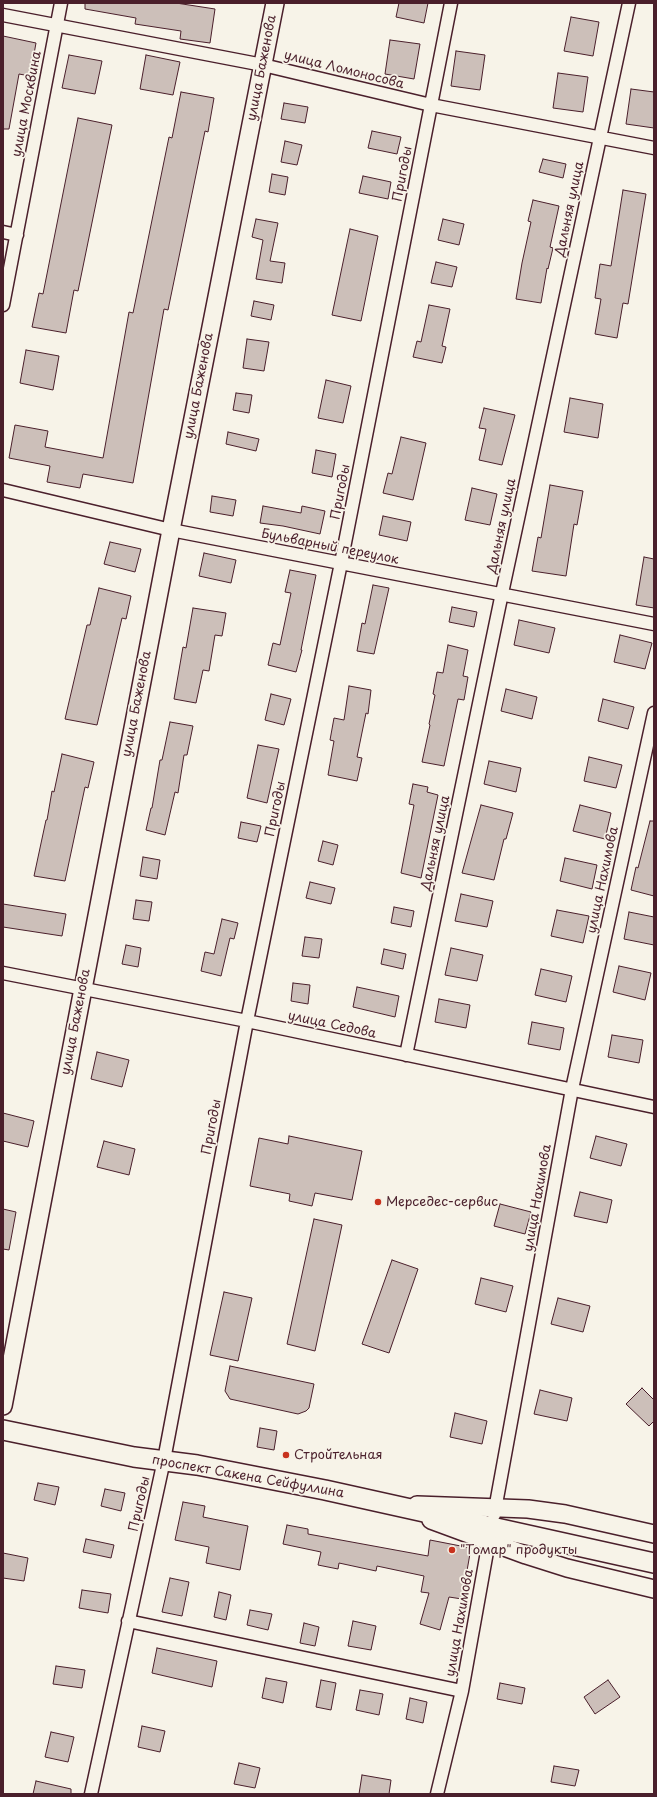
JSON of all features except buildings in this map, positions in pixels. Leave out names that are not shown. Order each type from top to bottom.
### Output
[{"type":"main road","name":"проспект Сакена Сейфуллина","points":[[3,1430],[134,1457],[197,1465],[392,1505],[490,1534],[654,1563]]},
{"type":"street","name":"улица Москвина","points":[[3,305],[61,3]]},
{"type":"street","name":"улица Баженова","points":[[3,1406],[171,530],[275,3]]},
{"type":"street","name":"Пригоды","points":[[92,1794],[128,1620],[164,1460],[247,1021],[341,564],[451,3]]},
{"type":"street","name":"Дальняя улица","points":[[406,1055],[502,593],[629,3]]},
{"type":"street","name":"улица Ломоносова","points":[[3,15],[263,65],[431,105],[654,148]]},
{"type":"street","points":[[3,232],[17,234]]},
{"type":"street","name":"Бульварный переулок","points":[[3,490],[171,530],[341,564],[502,593],[654,624]]},
{"type":"street","name":"улица Нахимова","points":[[437,1794],[462,1690],[572,1089],[654,713]]},
{"type":"street","name":"улица Седова","points":[[3,973],[247,1021],[654,1107]]},
{"type":"street","points":[[392,1505],[528,1509],[564,1514],[654,1534]]},
{"type":"street","points":[[490,1534],[526,1556],[567,1568],[654,1589]]},
{"type":"street","name":"улица Нахимова","points":[[128,1620],[301,1658],[462,1690]]},
{"type":"place","name":"Мерседес-сервис","points":[[378,1202]]},
{"type":"place","name":"Стройтельная","points":[[286,1455]]},
{"type":"place","name":"\"Томар\" продукты","points":[[452,1550]]}]
